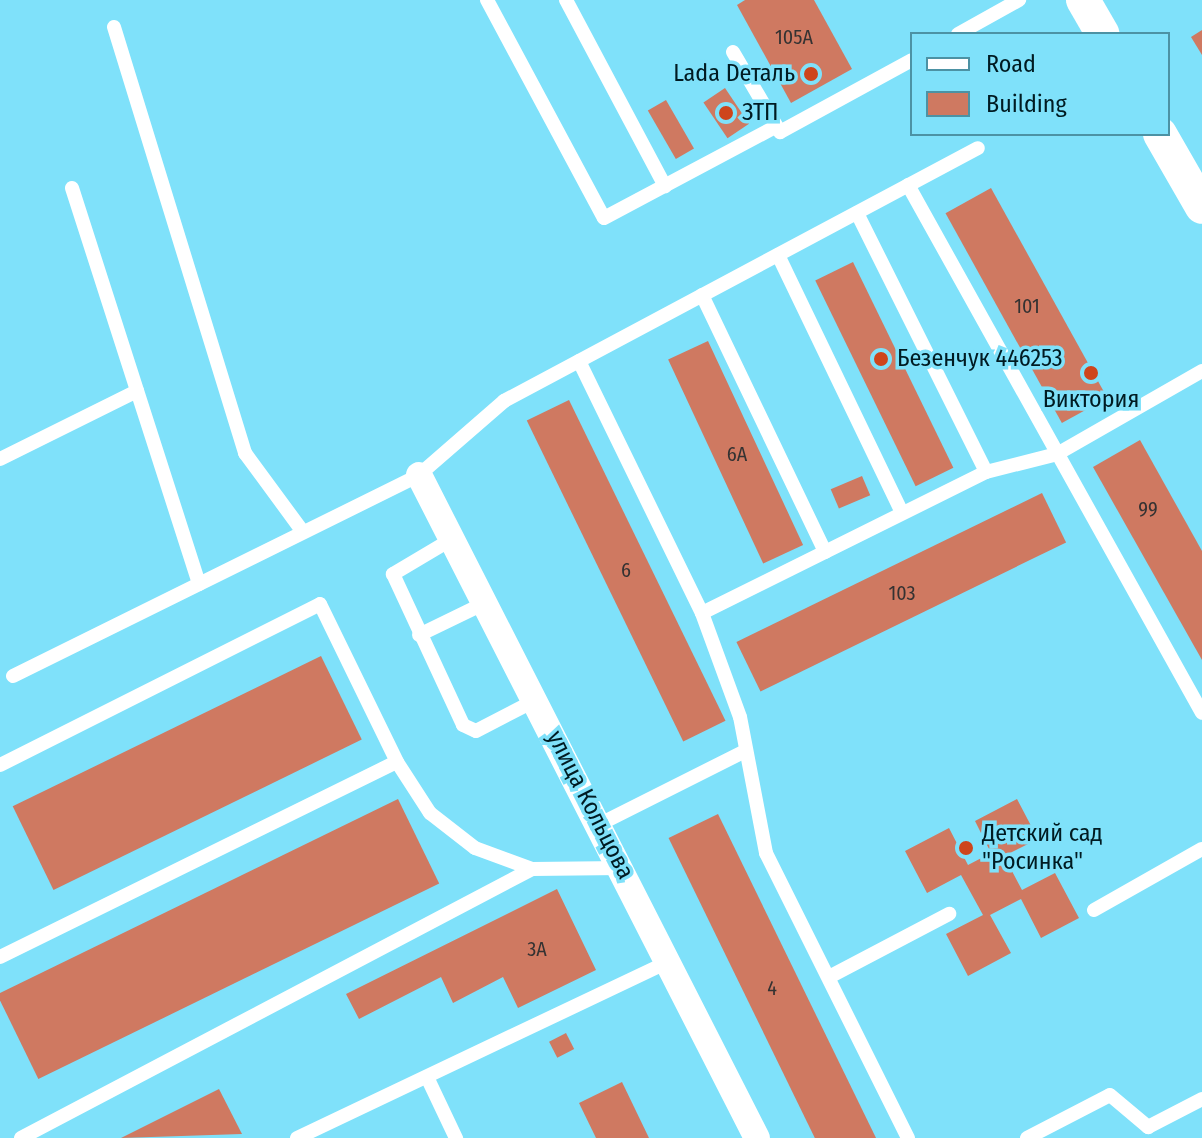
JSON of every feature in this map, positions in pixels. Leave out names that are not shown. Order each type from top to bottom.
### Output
[{"type":"street","points":[[1083,0],[1102,32]]},
{"type":"street","points":[[1161,136],[1202,207]]},
{"type":"street","name":"улица Кольцова","points":[[419,475],[600,824],[757,1138]]},
{"type":"lane","points":[[487,0],[598,214],[604,218],[775,127],[786,130],[910,61]]},
{"type":"lane","points":[[566,0],[665,186]]},
{"type":"lane","points":[[962,32],[1019,0]]},
{"type":"lane","points":[[114,27],[245,453],[303,532]]},
{"type":"lane","points":[[733,52],[775,127]]},
{"type":"lane","points":[[13,676],[419,475],[504,401],[978,148]]},
{"type":"lane","points":[[908,185],[1202,713]]},
{"type":"lane","points":[[72,188],[199,584]]},
{"type":"lane","points":[[857,213],[986,472]]},
{"type":"lane","points":[[778,255],[902,513]]},
{"type":"lane","points":[[702,295],[825,552]]},
{"type":"lane","points":[[579,361],[702,613],[740,717],[766,853],[908,1138]]},
{"type":"lane","points":[[702,613],[986,472],[1057,454],[1202,371]]},
{"type":"lane","points":[[0,459],[137,391]]},
{"type":"lane","points":[[452,539],[393,574],[419,635],[468,729],[476,731],[536,700]]},
{"type":"lane","points":[[419,635],[485,603]]},
{"type":"lane","points":[[0,765],[320,604],[397,762],[430,813],[475,848],[532,869],[622,868]]},
{"type":"lane","points":[[600,824],[745,751]]},
{"type":"lane","points":[[0,957],[397,762]]},
{"type":"lane","points":[[1094,910],[1202,849]]},
{"type":"lane","points":[[21,1138],[532,869]]},
{"type":"lane","points":[[829,977],[949,914]]},
{"type":"lane","points":[[297,1138],[668,962]]},
{"type":"lane","points":[[427,1077],[456,1138]]},
{"type":"lane","points":[[1027,1138],[1110,1095],[1148,1127],[1202,1099]]},
{"type":"building","points":[[745,0],[814,0],[852,69],[791,103],[737,5]]},
{"type":"building","points":[[1202,30],[1202,55],[1191,37]]},
{"type":"building","name":"ЗТП","points":[[725,88],[749,124],[727,138],[703,103]]},
{"type":"building","points":[[666,100],[694,148],[676,159],[648,110]]},
{"type":"building","points":[[991,188],[1107,398],[1062,423],[946,213]]},
{"type":"building","points":[[853,262],[953,468],[916,486],[815,280]]},
{"type":"building","points":[[708,341],[803,545],[763,564],[668,360]]},
{"type":"building","points":[[569,400],[725,721],[683,741],[527,421]]},
{"type":"building","points":[[1140,440],[1202,551],[1202,660],[1093,467]]},
{"type":"building","points":[[862,476],[870,495],[839,509],[831,489]]},
{"type":"building","points":[[1042,493],[1066,542],[761,691],[736,642]]},
{"type":"building","points":[[321,656],[362,740],[53,890],[13,806]]},
{"type":"building","points":[[398,799],[439,883],[38,1079],[0,1000],[0,993]]},
{"type":"building","points":[[1017,799],[1038,839],[1004,856],[1022,890],[1055,873],[1079,918],[1041,938],[1021,899],[990,915],[1011,953],[968,976],[946,934],[983,915],[961,875],[927,893],[905,851],[949,828],[968,865],[991,853],[975,821]]},
{"type":"building","points":[[718,814],[876,1138],[815,1138],[669,838]]},
{"type":"building","points":[[557,889],[596,970],[518,1008],[503,977],[453,1003],[441,977],[359,1019],[346,994]]},
{"type":"building","points":[[566,1033],[574,1049],[557,1058],[549,1042]]},
{"type":"building","points":[[622,1082],[649,1138],[596,1138],[579,1103]]},
{"type":"building","points":[[219,1089],[242,1134],[121,1138]]},
{"type":"place","name":"Lada Dеталь","points":[[811,74]]},
{"type":"place","name":"ЗТП","points":[[726,113]]},
{"type":"place","name":"Безенчук 446253","points":[[881,359]]},
{"type":"place","name":"Виктория","points":[[1091,373]]},
{"type":"place","name":"Детский сад \"Росинка\"","points":[[966,848]]}]
